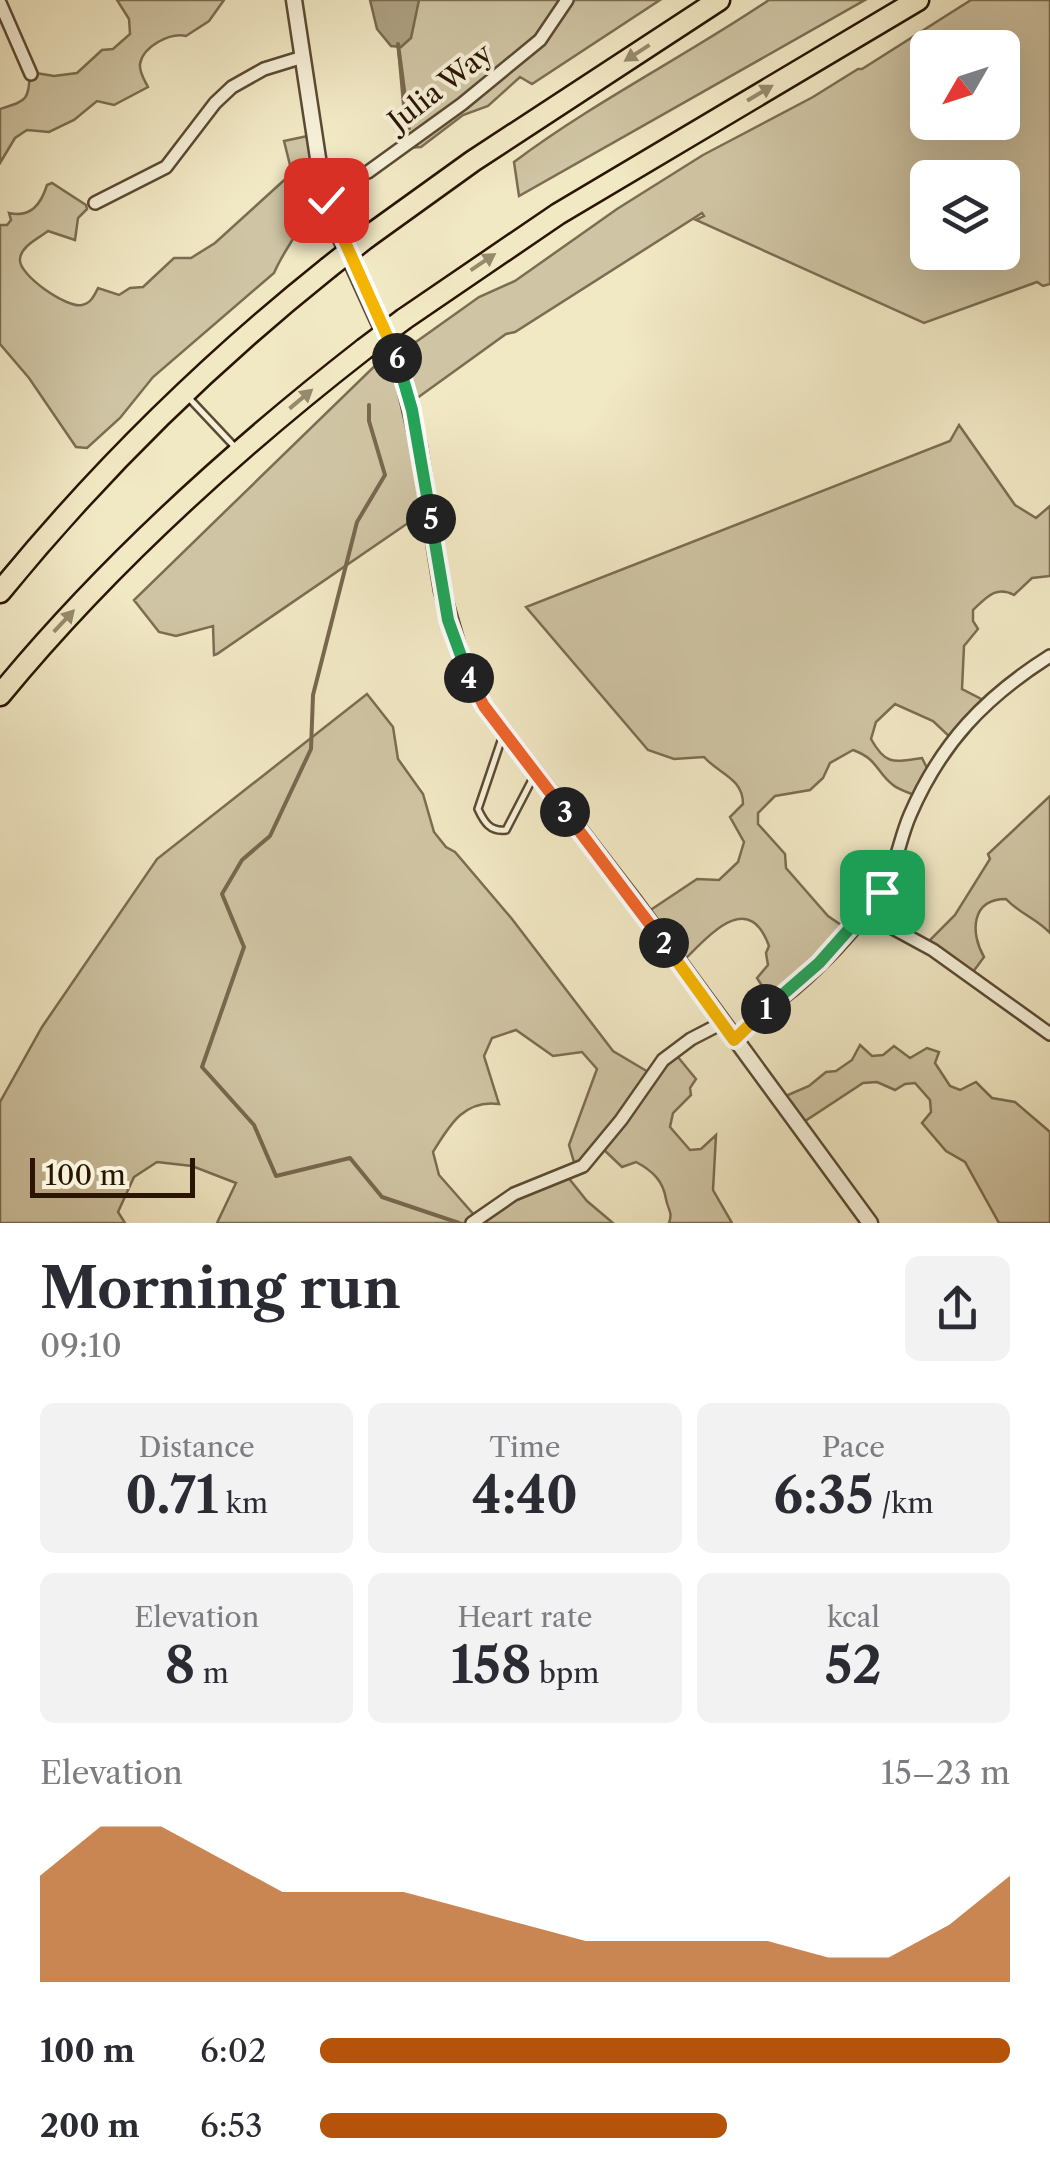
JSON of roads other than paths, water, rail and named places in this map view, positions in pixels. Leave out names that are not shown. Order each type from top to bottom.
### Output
[{"type":"highway","points":[[0,592],[157,420],[259,325],[328,268],[484,153],[719,0]]},
{"type":"highway","points":[[0,694],[111,573],[240,452],[364,349],[558,214],[918,0]]},
{"type":"highway","points":[[881,22],[928,0]]},
{"type":"highway","points":[[0,570],[95,472],[157,420]]},
{"type":"street","points":[[294,0],[324,190],[340,237],[402,373],[419,448],[442,591],[456,648],[474,689],[870,1223]]},
{"type":"street","name":"Julia Way","points":[[324,190],[368,172],[462,104],[540,40],[567,0]]},
{"type":"street","points":[[0,3],[32,74]]},
{"type":"street","points":[[94,202],[166,167],[232,87],[264,70],[303,57]]},
{"type":"street","points":[[734,1040],[758,1014],[798,984],[866,913],[889,877],[921,792],[955,739],[990,697],[1050,656]]},
{"type":"street","points":[[866,913],[933,950],[1050,1034]]},
{"type":"street","points":[[472,1223],[514,1194],[583,1166],[622,1120],[663,1060],[722,1023]]},
{"type":"lane","points":[[185,393],[240,452]]},
{"type":"lane","points":[[504,733],[478,809],[483,822],[493,830],[506,830],[535,774]]},
{"type":"waterway","points":[[398,44],[409,128]]},
{"type":"waterway","points":[[369,405],[369,421],[385,475],[357,522],[313,695],[311,749],[270,836],[242,860],[222,894],[244,947],[202,1067],[254,1125],[276,1176],[350,1158],[382,1197],[459,1223]]}]
